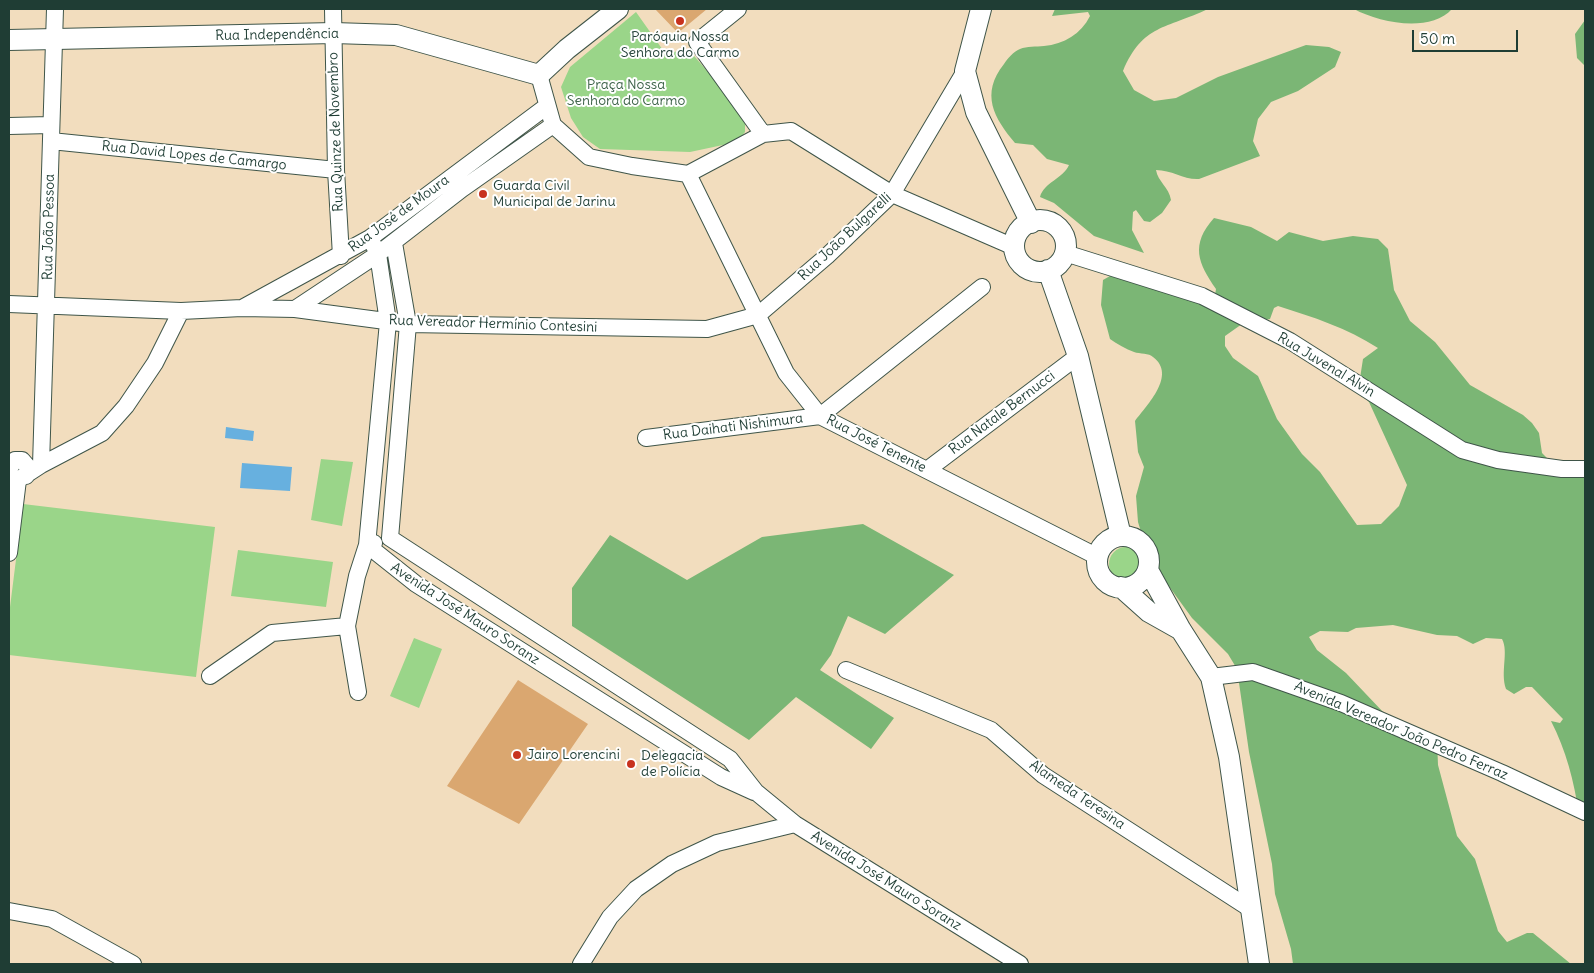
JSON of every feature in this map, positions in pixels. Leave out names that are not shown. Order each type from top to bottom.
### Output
[{"type":"main road","points":[[539,76],[567,49],[618,9]]},
{"type":"main road","points":[[981,9],[965,71],[976,112],[1031,222]]},
{"type":"main road","name":"Rua Independência","points":[[9,40],[334,33],[396,35],[539,76]]},
{"type":"main road","points":[[1042,221],[1058,228],[1063,235],[1065,253],[1061,261],[1048,270],[1040,272],[1025,268],[1015,255],[1014,247],[1019,231],[1031,222],[1042,221]]},
{"type":"main road","points":[[1048,270],[1078,356],[1121,536]]},
{"type":"main road","points":[[1148,570],[1137,583],[1121,587],[1112,585],[1100,574],[1098,557],[1106,542],[1121,536],[1130,536],[1143,546],[1148,553],[1148,570],[1181,630],[1211,677],[1229,757],[1258,964]]},
{"type":"main road","points":[[1121,587],[1149,612],[1181,630]]},
{"type":"street","name":"Rua João Pessoa","points":[[41,465],[55,9]]},
{"type":"street","name":"Rua Quinze de Novembro","points":[[333,9],[336,170],[341,256]]},
{"type":"street","points":[[738,9],[697,42],[763,134]]},
{"type":"street","name":"Rua João Bulgarelli","points":[[758,315],[827,256],[892,194],[965,71]]},
{"type":"street","points":[[539,76],[553,124],[589,156],[632,166],[688,174],[763,134],[791,131],[892,194],[1014,247]]},
{"type":"street","name":"Rua José de Moura","points":[[242,308],[341,256],[370,238],[547,106]]},
{"type":"street","name":"Rua David Lopes de Camargo","points":[[11,124],[51,133],[336,170]]},
{"type":"street","name":"Rua José de Moura","points":[[294,309],[394,243],[462,190],[553,124]]},
{"type":"street","name":"Rua José Tenente","points":[[688,174],[786,374],[820,416],[1098,557]]},
{"type":"street","points":[[453,175],[462,190]]},
{"type":"street","points":[[358,692],[347,626],[357,576],[366,545],[388,322],[378,254],[370,238]]},
{"type":"street","points":[[366,545],[390,538],[408,324],[394,243]]},
{"type":"street","name":"Rua Juvenal Alvin","points":[[1065,253],[1202,296],[1290,341],[1462,450],[1498,460],[1562,469],[1585,469]]},
{"type":"street","points":[[820,416],[982,287]]},
{"type":"street","name":"Rua Vereador Hermínio Contesini","points":[[9,304],[181,311],[242,308],[294,309],[408,324],[706,329],[758,315]]},
{"type":"street","points":[[17,471],[41,465],[102,433],[126,406],[154,363],[181,311]]},
{"type":"street","name":"Rua Natale Bernucci","points":[[927,470],[1078,356]]},
{"type":"street","name":"Rua Daihati Nishimura","points":[[646,438],[820,416]]},
{"type":"street","points":[[9,553],[17,471],[42,446]]},
{"type":"street","name":"Avenida José Mauro Soranz","points":[[390,538],[730,759],[756,792],[795,824],[1020,964]]},
{"type":"street","name":"Avenida José Mauro Soranz","points":[[366,545],[416,584],[720,777],[756,792]]},
{"type":"street","points":[[210,676],[272,633],[347,626]]},
{"type":"street","name":"Alameda Teresina","points":[[846,670],[991,730],[1043,775],[1249,908]]},
{"type":"street","name":"Avenida Vereador João Pedro Ferraz","points":[[1211,677],[1253,672],[1341,703],[1502,773],[1585,812]]},
{"type":"street","points":[[581,964],[610,917],[636,889],[672,864],[717,843],[795,824]]},
{"type":"street","points":[[9,911],[52,918],[133,964]]},
{"type":"green space","points":[[1055,9],[1208,9],[1157,30],[1139,44],[1131,56],[1123,71],[1134,90],[1154,101],[1176,98],[1218,77],[1306,45],[1329,47],[1341,52],[1335,67],[1298,91],[1271,102],[1258,119],[1253,141],[1260,156],[1199,179],[1156,170],[1171,200],[1162,213],[1150,222],[1144,221],[1136,210],[1133,212],[1132,230],[1144,253],[1094,236],[1054,203],[1040,197],[1045,188],[1062,174],[1069,165],[1047,159],[1033,145],[1015,143],[996,115],[991,96],[993,85],[997,75],[1011,55],[1023,48],[1051,45],[1065,40],[1077,33],[1090,16],[1088,12],[1052,16]]},
{"type":"green space","points":[[1354,9],[1452,9],[1443,16],[1431,21],[1405,23],[1377,18]]},
{"type":"green space","name":"Praça Nossa Senhora do Carmo","points":[[636,12],[665,53],[689,50],[739,108],[745,121],[745,132],[737,142],[690,152],[600,149],[583,137],[571,118],[561,87],[570,67]]},
{"type":"green space","points":[[1585,20],[1585,66],[1577,58],[1575,34]]},
{"type":"green space","points":[[1214,218],[1251,227],[1277,241],[1289,232],[1323,241],[1353,236],[1378,239],[1388,249],[1394,290],[1410,321],[1435,342],[1470,385],[1523,415],[1532,423],[1539,433],[1542,453],[1547,458],[1560,463],[1585,465],[1585,817],[1579,814],[1569,766],[1551,721],[1560,723],[1563,719],[1532,687],[1526,687],[1514,694],[1506,689],[1504,683],[1505,650],[1502,639],[1486,638],[1473,644],[1457,636],[1437,635],[1393,625],[1356,628],[1348,632],[1320,631],[1309,637],[1317,650],[1346,673],[1384,713],[1405,728],[1437,740],[1438,765],[1457,836],[1475,859],[1498,931],[1507,942],[1527,933],[1533,933],[1571,964],[1293,964],[1291,949],[1275,894],[1272,864],[1249,752],[1237,669],[1228,654],[1192,618],[1160,574],[1145,545],[1138,522],[1136,496],[1144,467],[1138,452],[1135,421],[1158,390],[1162,372],[1160,364],[1147,354],[1131,351],[1110,339],[1101,305],[1103,280],[1110,276],[1142,280],[1215,295],[1216,289],[1205,271],[1199,254],[1199,245],[1206,228]],"holes":[[[1278,306],[1342,329],[1378,348],[1363,359],[1358,391],[1369,402],[1407,485],[1399,506],[1381,524],[1357,525],[1320,472],[1302,454],[1277,419],[1258,376],[1233,358],[1225,346],[1225,336],[1242,324],[1270,319],[1274,308]]]},
{"type":"green space","points":[[321,459],[353,462],[342,526],[311,520]]},
{"type":"green space","points":[[23,504],[215,527],[196,677],[9,655],[9,615]]},
{"type":"green space","points":[[863,524],[954,575],[885,634],[848,616],[831,655],[820,670],[894,718],[871,749],[796,697],[749,740],[572,626],[572,588],[610,535],[687,580],[762,537]]},
{"type":"green space","points":[[1126,547],[1138,552],[1143,564],[1138,576],[1126,581],[1114,576],[1109,564],[1114,552]]},
{"type":"green space","points":[[238,550],[333,562],[326,607],[231,596]]},
{"type":"green space","points":[[414,638],[442,649],[419,708],[390,696]]},
{"type":"water","points":[[226,427],[254,431],[253,441],[225,438]]},
{"type":"water","points":[[242,463],[292,467],[290,491],[240,488]]},
{"type":"building","name":"Paróquia Nossa Senhora do Carmo","points":[[655,9],[707,9],[678,33]]},
{"type":"building","name":"Jairo Lorencini","points":[[518,680],[588,724],[519,824],[447,786]]},
{"type":"place","name":"Paróquia Nossa Senhora do Carmo","points":[[680,21]]},
{"type":"place","name":"Guarda Civil Municipal de Jarinu","points":[[483,194]]},
{"type":"place","name":"Jairo Lorencini","points":[[517,755]]},
{"type":"place","name":"Delegacia de Polícia","points":[[631,764]]}]
